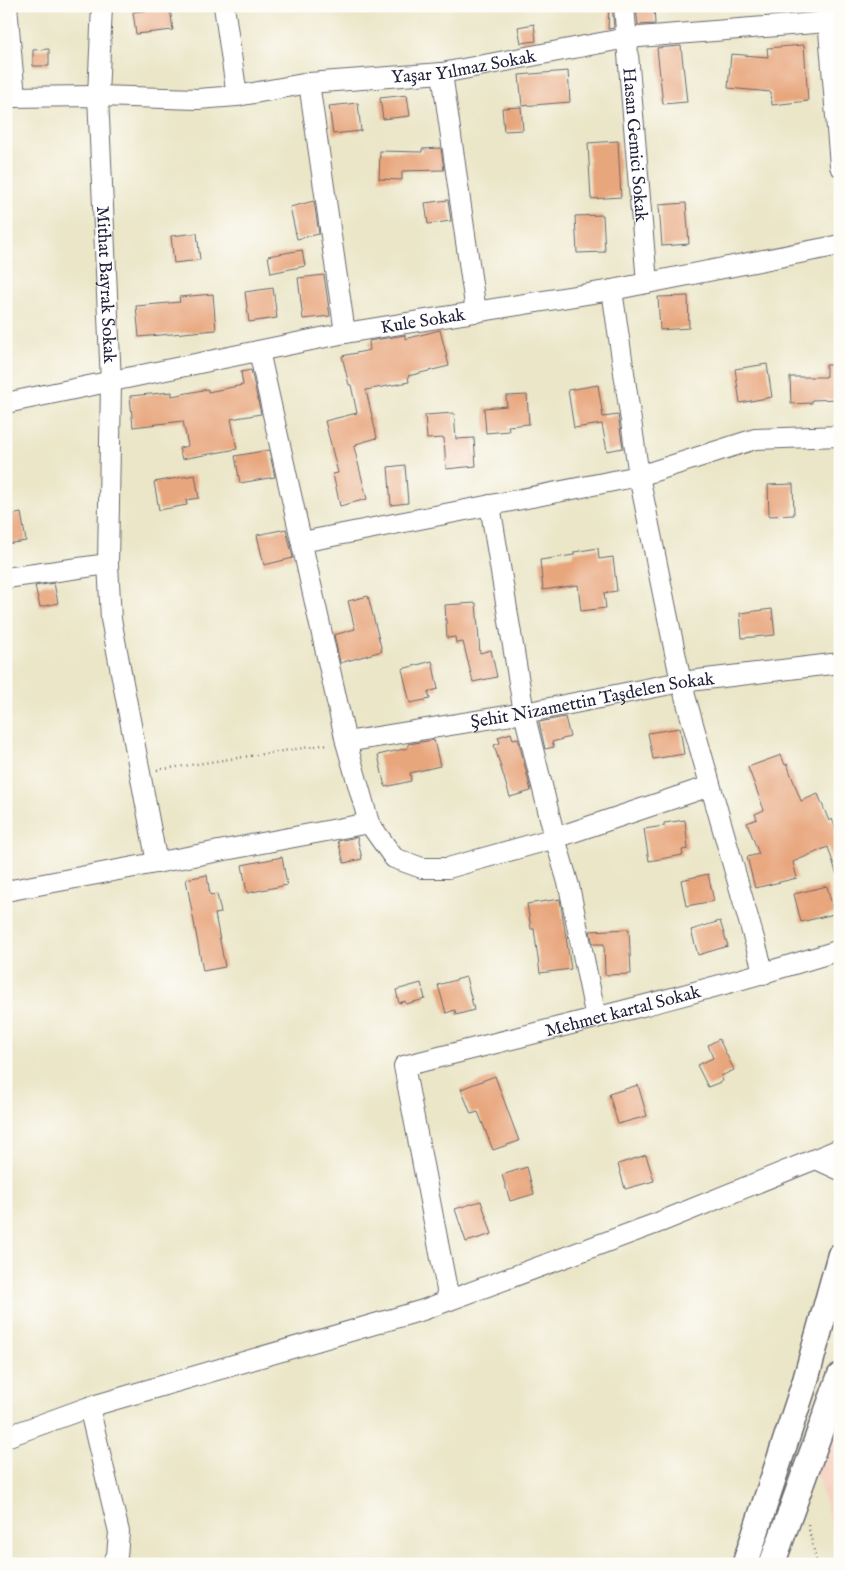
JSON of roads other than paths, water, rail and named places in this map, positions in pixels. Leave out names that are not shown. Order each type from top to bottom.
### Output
[{"type":"main road","points":[[744,1564],[805,1382],[840,1256]]},
{"type":"main road","points":[[772,1564],[840,1376]]},
{"type":"street","points":[[7,6],[10,97]]},
{"type":"street","name":"Mithat Bayrak Sokak","points":[[103,6],[98,96],[111,382],[108,564],[111,619],[157,863]]},
{"type":"street","points":[[224,6],[237,96]]},
{"type":"street","name":"Hasan Gemici Sokak","points":[[624,6],[647,283]]},
{"type":"street","points":[[832,17],[840,166]]},
{"type":"street","name":"Yaşar Yılmaz Sokak","points":[[10,97],[198,98],[237,96],[309,83],[442,73],[627,38],[832,17]]},
{"type":"street","points":[[442,73],[476,312]]},
{"type":"street","points":[[309,83],[345,333]]},
{"type":"street","name":"Kule Sokak","points":[[6,403],[345,333],[612,290],[840,245]]},
{"type":"street","points":[[612,290],[639,476],[680,682],[764,974]]},
{"type":"street","points":[[258,351],[346,742],[370,823],[394,858],[422,868],[448,868],[555,838],[710,786]]},
{"type":"street","points":[[302,542],[639,476],[755,439],[840,436]]},
{"type":"street","points":[[490,505],[524,713],[555,838],[570,886],[596,1018]]},
{"type":"street","points":[[6,578],[108,564]]},
{"type":"street","name":"Şehit Nizamettin Taşdelen Sokak","points":[[346,742],[524,713],[680,682],[840,663]]},
{"type":"street","points":[[6,890],[370,823]]},
{"type":"street","name":"Mehmet kartal Sokak","points":[[449,1300],[404,1066],[764,974],[840,950]]},
{"type":"street","points":[[6,1437],[89,1406],[413,1313],[660,1222],[840,1149]]},
{"type":"street","points":[[816,1159],[840,1170]]},
{"type":"street","points":[[89,1406],[119,1532],[117,1556],[112,1564]]}]
